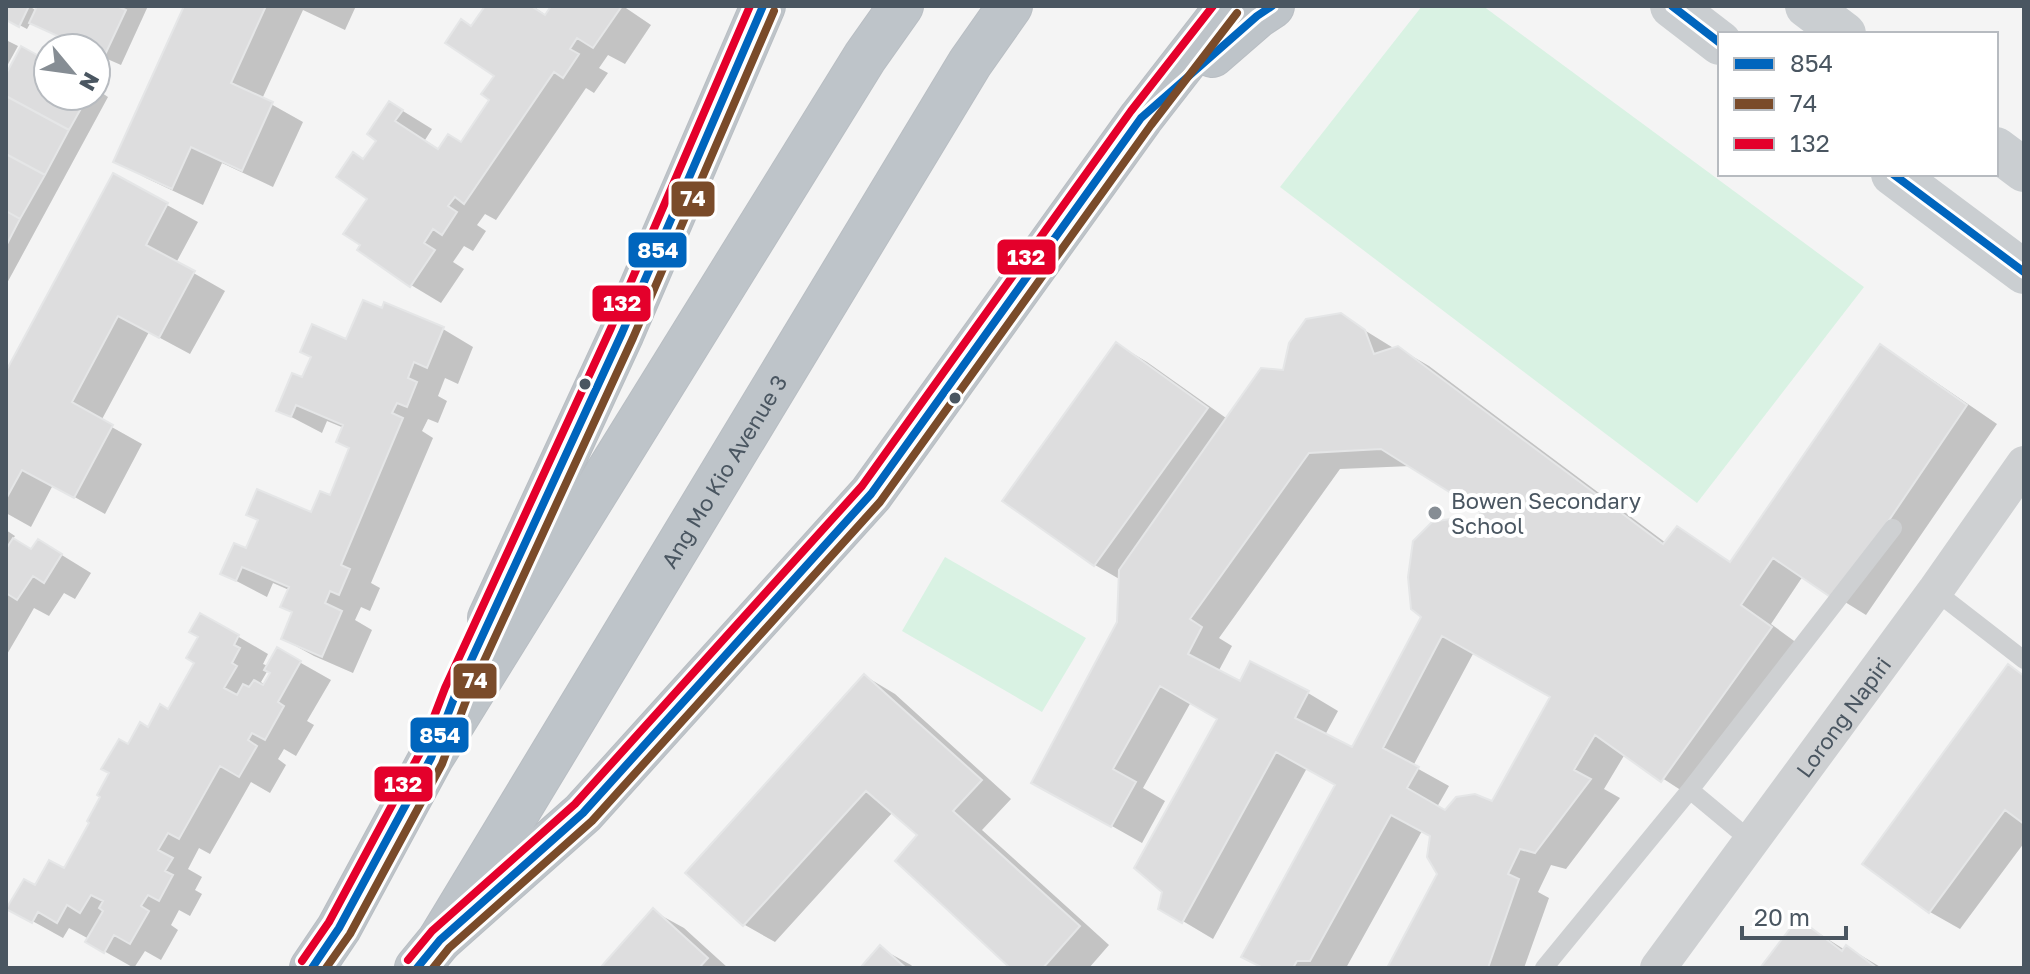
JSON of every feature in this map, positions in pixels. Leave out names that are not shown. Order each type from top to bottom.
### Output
[{"type":"highway","points":[[431,758],[456,693],[622,333],[763,6]]},
{"type":"highway","points":[[312,968],[339,928],[431,758],[865,57],[901,6]]},
{"type":"highway","name":"Ang Mo Kio Avenue 3","points":[[429,954],[970,63],[1010,6]]},
{"type":"highway","points":[[429,954],[583,813],[871,494],[1141,118],[1228,6]]},
{"type":"highway","points":[[1141,118],[1272,6]]},
{"type":"main road","points":[[1672,6],[1718,41]]},
{"type":"main road","points":[[1807,6],[1841,32]]},
{"type":"main road","points":[[1998,150],[2024,170]]},
{"type":"main road","points":[[1896,176],[2024,272]]},
{"type":"street","name":"Lorong Napiri","points":[[1658,968],[1935,591],[2024,464]]},
{"type":"lane","points":[[1544,968],[1690,790],[1893,528]]},
{"type":"lane","points":[[1935,591],[2024,660]]},
{"type":"lane","points":[[1690,790],[1750,840]]},
{"type":"green space","points":[[1422,6],[1483,6],[1864,287],[1697,503],[1280,187]]},
{"type":"green space","points":[[945,557],[1086,638],[1042,712],[902,631]]},
{"type":"building","points":[[6,6],[29,6],[19,27],[6,20]]},
{"type":"building","points":[[37,6],[117,6],[126,10],[112,40],[112,32],[49,32],[29,23]]},
{"type":"building","points":[[184,6],[266,6],[231,83],[273,102],[242,171],[191,147],[172,189],[113,162]]},
{"type":"building","points":[[485,6],[531,6],[545,15],[551,6],[622,6],[593,48],[577,38],[570,49],[579,54],[563,78],[554,72],[464,204],[455,197],[448,206],[457,212],[442,235],[433,229],[424,243],[435,250],[410,287],[357,250],[360,245],[343,234],[367,199],[336,177],[353,152],[363,159],[376,141],[367,134],[389,101],[403,110],[395,121],[438,149],[448,134],[461,142],[489,100],[481,94],[494,76],[445,43],[461,19],[471,26]]},
{"type":"building","points":[[21,46],[32,52],[32,110],[6,96],[6,74]]},
{"type":"building","points":[[6,96],[69,130],[45,175],[6,154]]},
{"type":"building","points":[[36,112],[79,112],[69,130]]},
{"type":"building","points":[[6,154],[45,175],[20,219],[6,211]]},
{"type":"building","points":[[113,173],[168,203],[146,245],[195,271],[159,338],[118,316],[72,402],[113,425],[74,498],[22,470],[6,499],[6,371]]},
{"type":"building","points":[[6,211],[20,219],[6,246]]},
{"type":"building","points":[[363,300],[382,308],[384,302],[444,327],[427,368],[414,362],[408,378],[417,382],[407,407],[397,403],[392,413],[403,418],[341,565],[350,569],[339,595],[330,591],[325,603],[342,611],[322,657],[281,639],[292,612],[280,607],[289,587],[242,567],[236,581],[220,574],[234,543],[246,548],[258,520],[246,515],[257,489],[311,512],[320,491],[330,495],[349,448],[336,442],[343,425],[296,405],[291,417],[276,411],[292,373],[302,377],[311,357],[300,352],[312,324],[346,339]]},
{"type":"building","points":[[1341,313],[1365,330],[1374,354],[1398,346],[1663,544],[1677,526],[1730,562],[1880,344],[1967,405],[1835,600],[1773,558],[1741,605],[1772,627],[1661,782],[1595,735],[1574,770],[1591,779],[1535,853],[1520,849],[1508,874],[1519,879],[1488,968],[1387,968],[1437,874],[1427,857],[1430,836],[1391,815],[1310,961],[1297,961],[1293,968],[1263,968],[1241,957],[1335,785],[1276,752],[1182,923],[1158,909],[1162,892],[1134,868],[1217,719],[1160,686],[1113,769],[1136,782],[1111,827],[1031,783],[1117,622],[1119,570],[1261,368],[1283,370],[1289,343],[1306,319]],"holes":[[[1381,449],[1481,512],[1469,532],[1450,519],[1432,522],[1413,541],[1408,577],[1411,609],[1421,617],[1352,747],[1295,718],[1309,691],[1250,661],[1240,681],[1188,654],[1202,627],[1190,619],[1309,453]],[[1442,636],[1550,697],[1492,801],[1475,794],[1456,797],[1445,810],[1407,788],[1419,767],[1383,748]]]},
{"type":"building","points":[[1116,342],[1208,408],[1094,566],[1002,501]]},
{"type":"building","points":[[13,538],[31,549],[38,539],[62,554],[44,583],[33,576],[17,600],[6,593],[6,549]]},
{"type":"building","points":[[200,613],[239,635],[234,645],[240,648],[232,663],[237,666],[224,688],[237,695],[243,684],[249,687],[254,680],[263,685],[270,673],[264,670],[277,647],[301,661],[278,702],[284,706],[265,740],[252,733],[248,740],[257,746],[239,777],[220,766],[179,839],[168,833],[158,850],[173,858],[165,871],[173,875],[159,901],[148,895],[141,906],[149,911],[130,944],[114,935],[104,953],[85,942],[103,911],[99,908],[103,901],[91,895],[80,913],[67,905],[57,923],[38,912],[32,923],[6,909],[24,879],[35,885],[49,860],[64,868],[89,823],[87,821],[100,797],[97,795],[109,773],[101,769],[119,739],[128,744],[140,722],[148,727],[160,704],[168,709],[194,663],[186,658],[198,637],[189,632]]},
{"type":"building","points":[[2008,664],[2024,676],[2024,824],[2005,810],[1929,913],[1862,864]]},
{"type":"building","points":[[864,674],[982,780],[953,811],[1080,926],[1043,968],[1010,968],[895,861],[917,835],[866,791],[743,926],[685,873]]},
{"type":"building","points":[[653,908],[708,958],[699,968],[600,968]]},
{"type":"building","points":[[1798,918],[1842,951],[1846,945],[1877,968],[1760,968]]},
{"type":"building","points":[[880,945],[906,968],[860,968]]},
{"type":"transit line","name":"132","points":[[302,961],[329,922],[420,753],[445,688],[611,328],[750,6]]},
{"type":"transit line","name":"854","points":[[312,968],[339,928],[431,758],[456,693],[622,333],[763,6]]},
{"type":"transit line","name":"132","points":[[408,960],[432,931],[575,804],[862,486],[1131,111],[1213,6]]},
{"type":"transit line","name":"854","points":[[417,968],[440,940],[583,813],[871,494],[1141,118],[1272,6]]},
{"type":"transit line","name":"854","points":[[1672,6],[1718,41]]},
{"type":"transit line","name":"74","points":[[326,968],[350,934],[442,764],[467,698],[633,338],[774,11]]},
{"type":"transit line","name":"74","points":[[433,968],[449,948],[592,821],[880,502],[1151,125],[1237,13]]},
{"type":"transit line","name":"854","points":[[1896,176],[2024,272]]},
{"type":"place","name":"Bowen Secondary School","points":[[1435,513]]}]
